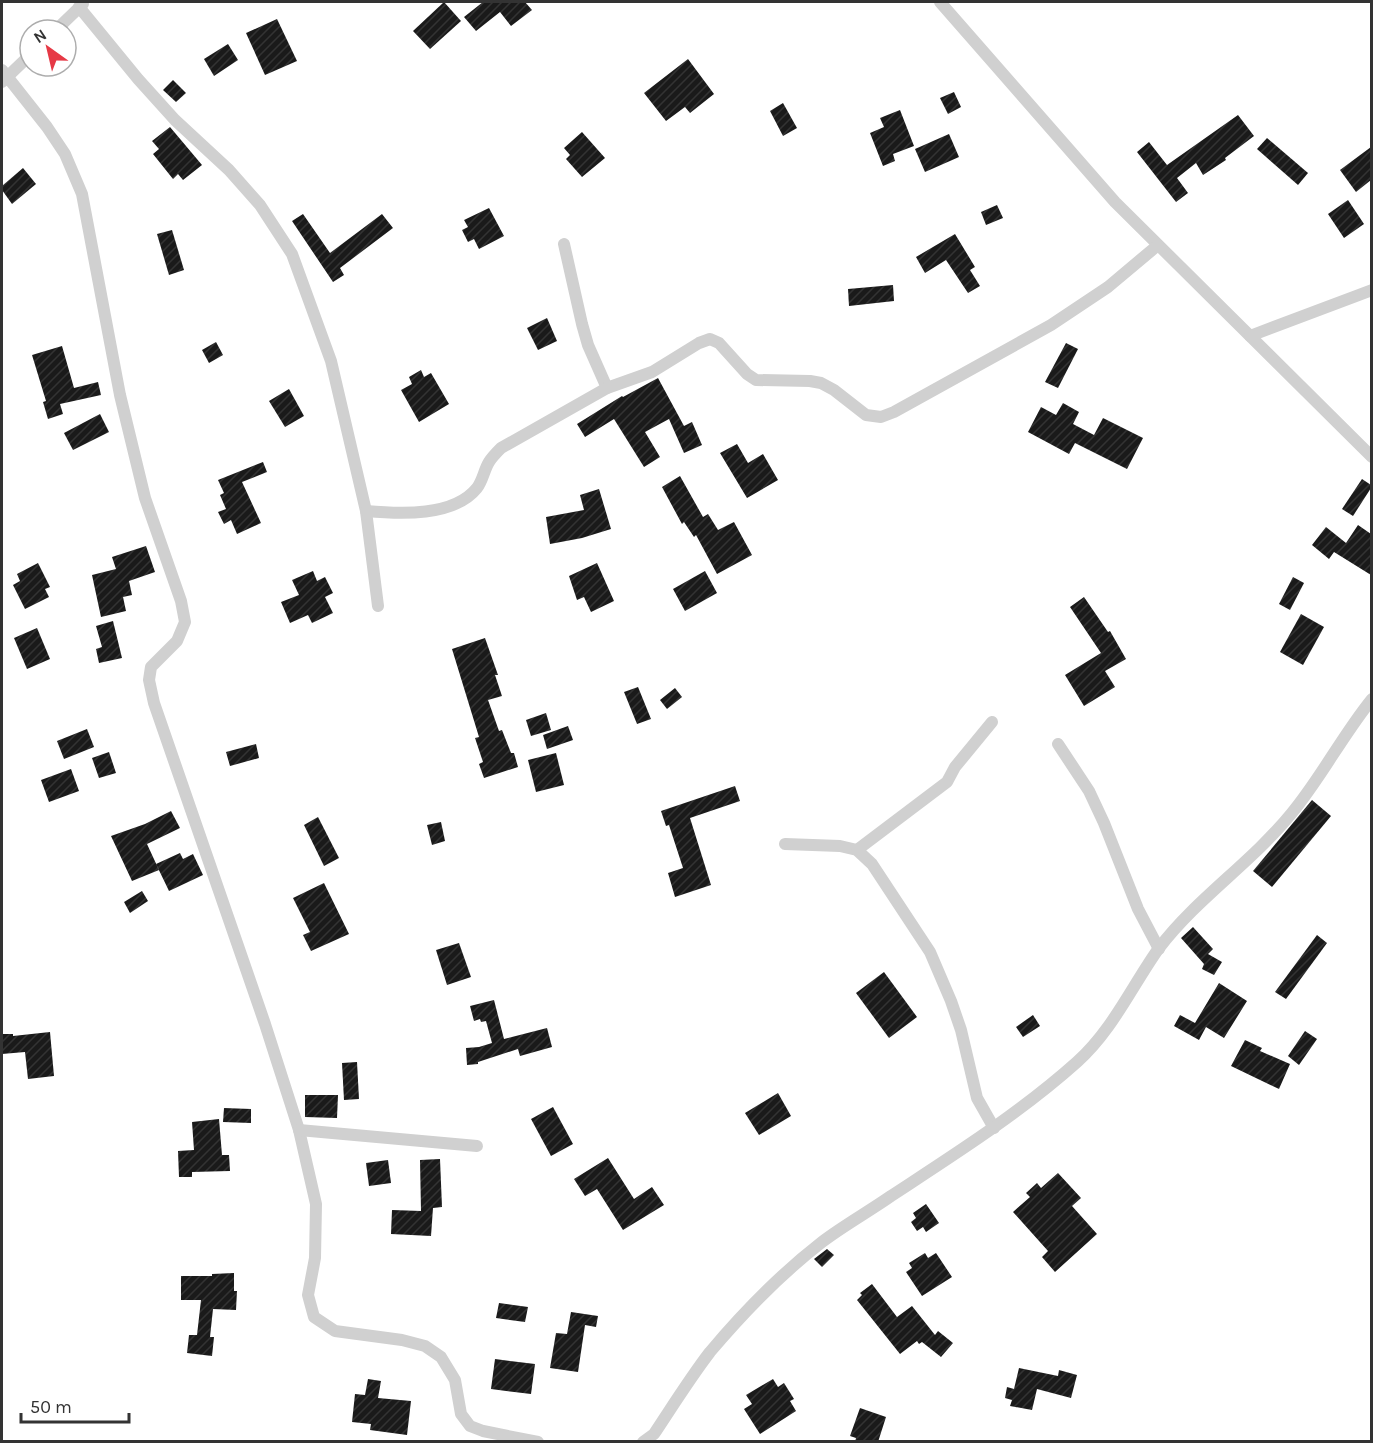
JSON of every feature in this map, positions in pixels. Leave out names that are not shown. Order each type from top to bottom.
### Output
[{"type":"street","points":[[940,2],[1115,202],[1371,457]]},
{"type":"street","points":[[68,18],[82,4],[168,112],[229,170],[260,205],[292,254],[332,361],[366,511],[378,606]]},
{"type":"street","points":[[18,66],[4,77],[47,127],[65,154],[82,194],[120,395],[139,476],[181,601],[185,622],[177,641],[151,667],[149,680],[154,703],[262,1013],[299,1130],[316,1204],[315,1258],[308,1295],[314,1317],[335,1331],[402,1340],[425,1346],[441,1357],[455,1380],[461,1414],[470,1426],[483,1431],[538,1442]]},
{"type":"street","points":[[564,244],[588,345],[607,388]]},
{"type":"street","points":[[366,511],[399,514],[442,508],[464,501],[478,487],[490,460],[501,448],[607,388],[652,372],[699,343],[710,339],[719,343],[747,374],[756,380],[821,383],[834,390],[866,415],[881,417],[1051,326],[1108,287],[1158,245]]},
{"type":"street","points":[[1250,336],[1371,290]]},
{"type":"street","points":[[643,1442],[654,1434],[709,1354],[790,1271],[822,1242],[994,1128],[1078,1062],[1096,1042],[1159,949],[1199,903],[1291,814],[1371,699]]},
{"type":"street","points":[[857,850],[947,782],[955,767],[992,722]]},
{"type":"street","points":[[1058,744],[1089,791],[1138,909],[1159,949]]},
{"type":"street","points":[[785,844],[840,846],[857,850],[872,864],[930,952],[955,1010],[977,1098],[994,1128]]},
{"type":"street","points":[[299,1130],[477,1146]]},
{"type":"building","points":[[444,2],[461,21],[430,49],[413,31]]},
{"type":"building","points":[[483,2],[525,2],[532,10],[511,26],[500,12],[476,31],[464,17]]},
{"type":"building","points":[[277,19],[297,61],[265,75],[246,33]]},
{"type":"building","points":[[228,44],[238,60],[214,76],[204,59]]},
{"type":"building","points":[[688,59],[714,94],[690,113],[685,107],[666,121],[644,93]]},
{"type":"building","points":[[173,80],[186,93],[176,102],[163,90]]},
{"type":"building","points":[[954,92],[961,107],[948,114],[940,98]]},
{"type":"building","points":[[783,103],[797,128],[783,136],[770,111]]},
{"type":"building","points":[[900,110],[914,146],[893,154],[895,161],[883,166],[870,133],[884,127],[880,118]]},
{"type":"building","points":[[1238,115],[1254,136],[1225,158],[1226,160],[1203,175],[1196,163],[1177,178],[1188,193],[1176,202],[1137,152],[1149,142],[1167,165]]},
{"type":"building","points":[[170,127],[202,165],[183,180],[178,174],[173,179],[153,154],[159,149],[152,141]]},
{"type":"building","points":[[582,132],[605,158],[582,177],[566,159],[570,155],[564,148]]},
{"type":"building","points":[[949,134],[959,157],[925,172],[915,149]]},
{"type":"building","points":[[1267,138],[1308,173],[1298,185],[1257,149]]},
{"type":"building","points":[[1371,147],[1371,180],[1356,192],[1340,170]]},
{"type":"building","points":[[23,168],[36,184],[12,204],[2,190],[2,186]]},
{"type":"building","points":[[1348,200],[1364,224],[1344,238],[1328,214]]},
{"type":"building","points":[[997,205],[1003,218],[986,225],[981,212]]},
{"type":"building","points":[[489,208],[504,236],[479,249],[474,239],[468,242],[462,230],[468,227],[464,220]]},
{"type":"building","points":[[303,214],[330,253],[382,214],[393,228],[340,268],[344,275],[333,282],[292,221]]},
{"type":"building","points":[[172,230],[184,270],[169,275],[157,234]]},
{"type":"building","points":[[955,234],[975,267],[970,270],[980,286],[968,293],[946,260],[925,273],[916,257]]},
{"type":"building","points":[[893,285],[894,301],[849,306],[848,289]]},
{"type":"building","points":[[547,318],[557,341],[538,350],[527,328]]},
{"type":"building","points":[[216,342],[223,355],[209,363],[202,350]]},
{"type":"building","points":[[1066,343],[1078,349],[1058,388],[1045,382]]},
{"type":"building","points":[[62,346],[74,388],[98,382],[101,395],[60,404],[63,414],[48,419],[43,402],[46,401],[32,355]]},
{"type":"building","points":[[421,370],[424,377],[431,373],[449,404],[419,422],[401,390],[412,384],[409,377]]},
{"type":"building","points":[[658,378],[684,426],[692,422],[702,445],[684,453],[669,419],[645,432],[660,457],[644,467],[614,419],[585,437],[577,424],[622,396]]},
{"type":"building","points":[[289,389],[304,416],[285,427],[269,401]]},
{"type":"building","points":[[1063,403],[1079,412],[1073,424],[1094,435],[1103,418],[1143,438],[1127,469],[1075,443],[1069,454],[1028,432],[1041,407],[1056,415]]},
{"type":"building","points":[[100,414],[109,432],[73,450],[64,433]]},
{"type":"building","points":[[737,444],[748,463],[763,454],[778,480],[747,498],[720,453]]},
{"type":"building","points":[[263,462],[267,472],[242,482],[261,523],[237,534],[231,520],[224,524],[218,512],[226,509],[220,495],[224,493],[218,480]]},
{"type":"building","points":[[680,476],[703,517],[708,514],[718,530],[734,522],[752,555],[717,574],[696,535],[694,537],[684,522],[682,524],[662,487]]},
{"type":"building","points":[[1362,479],[1371,485],[1371,488],[1353,516],[1342,509]]},
{"type":"building","points":[[599,489],[611,529],[582,538],[550,544],[546,517],[584,510],[580,495]]},
{"type":"building","points":[[1358,525],[1371,534],[1371,575],[1334,552],[1329,559],[1312,545],[1326,527],[1346,543]]},
{"type":"building","points":[[146,546],[155,572],[129,581],[132,595],[123,597],[126,611],[101,617],[92,575],[116,569],[112,557]]},
{"type":"building","points":[[38,563],[50,587],[45,589],[49,597],[25,609],[13,585],[20,581],[17,574]]},
{"type":"building","points":[[597,563],[614,601],[591,612],[584,597],[577,600],[569,576]]},
{"type":"building","points":[[313,571],[317,581],[325,577],[333,593],[325,597],[333,613],[312,623],[308,615],[290,623],[281,602],[299,595],[292,580]]},
{"type":"building","points":[[705,571],[717,593],[685,611],[673,589]]},
{"type":"building","points":[[1293,577],[1304,583],[1290,610],[1279,604]]},
{"type":"building","points":[[1084,597],[1108,632],[1110,631],[1126,659],[1105,671],[1115,687],[1084,706],[1065,675],[1101,653],[1070,607]]},
{"type":"building","points":[[1301,614],[1324,627],[1303,665],[1280,652]]},
{"type":"building","points":[[113,621],[122,658],[99,663],[96,649],[102,647],[96,626]]},
{"type":"building","points":[[37,628],[50,659],[27,669],[14,638]]},
{"type":"building","points":[[485,638],[498,675],[495,675],[502,696],[488,700],[499,731],[502,730],[511,753],[514,753],[518,767],[484,778],[479,764],[483,762],[475,738],[479,737],[452,649]]},
{"type":"building","points":[[638,687],[651,719],[637,724],[624,692]]},
{"type":"building","points":[[675,688],[682,697],[667,709],[660,700]]},
{"type":"building","points":[[546,713],[551,730],[531,736],[526,720]]},
{"type":"building","points":[[568,726],[573,740],[547,749],[543,735]]},
{"type":"building","points":[[87,729],[94,747],[64,759],[57,741]]},
{"type":"building","points":[[256,744],[259,758],[230,766],[226,752]]},
{"type":"building","points":[[109,752],[116,773],[99,778],[92,758]]},
{"type":"building","points":[[556,753],[564,785],[536,792],[528,760]]},
{"type":"building","points":[[71,769],[79,791],[49,802],[41,780]]},
{"type":"building","points":[[735,786],[740,801],[690,818],[711,885],[675,897],[668,873],[683,868],[669,825],[666,826],[661,811]]},
{"type":"building","points":[[1312,800],[1331,816],[1272,887],[1253,871]]},
{"type":"building","points":[[171,811],[180,828],[147,844],[159,870],[132,881],[111,836],[145,824]]},
{"type":"building","points":[[318,817],[339,858],[324,866],[304,825]]},
{"type":"building","points":[[441,822],[445,841],[432,845],[427,825]]},
{"type":"building","points":[[180,853],[183,859],[193,854],[203,875],[169,891],[156,864]]},
{"type":"building","points":[[324,883],[349,934],[311,951],[303,935],[310,932],[293,898]]},
{"type":"building","points":[[142,891],[148,901],[130,913],[124,902]]},
{"type":"building","points":[[1193,927],[1213,949],[1208,954],[1222,962],[1214,975],[1202,969],[1204,964],[1181,938]]},
{"type":"building","points":[[1317,935],[1327,943],[1286,999],[1275,992]]},
{"type":"building","points":[[459,943],[471,977],[447,985],[436,950]]},
{"type":"building","points":[[884,972],[917,1017],[889,1038],[856,993]]},
{"type":"building","points":[[1219,983],[1247,1001],[1224,1038],[1206,1027],[1199,1040],[1174,1026],[1180,1015],[1195,1023]]},
{"type":"building","points":[[494,1000],[504,1039],[547,1028],[552,1047],[520,1056],[518,1049],[478,1062],[478,1064],[467,1065],[466,1048],[492,1043],[486,1021],[481,1022],[480,1019],[474,1021],[470,1006]]},
{"type":"building","points":[[1033,1015],[1040,1026],[1023,1037],[1016,1027]]},
{"type":"building","points":[[1305,1031],[1317,1039],[1299,1065],[1288,1056]]},
{"type":"building","points":[[50,1032],[54,1076],[28,1079],[25,1052],[2,1054],[2,1034],[13,1034],[13,1036]]},
{"type":"building","points":[[1245,1040],[1262,1048],[1260,1051],[1290,1064],[1279,1089],[1231,1066]]},
{"type":"building","points":[[357,1062],[359,1099],[344,1100],[342,1063]]},
{"type":"building","points":[[778,1093],[791,1116],[759,1135],[745,1113]]},
{"type":"building","points":[[305,1095],[338,1095],[337,1118],[305,1117]]},
{"type":"building","points":[[553,1107],[573,1144],[551,1156],[531,1119]]},
{"type":"building","points":[[224,1108],[251,1109],[251,1123],[223,1122]]},
{"type":"building","points":[[219,1119],[222,1155],[229,1155],[230,1171],[192,1172],[192,1177],[179,1177],[178,1151],[194,1150],[192,1122]]},
{"type":"building","points":[[608,1158],[634,1199],[652,1187],[664,1205],[623,1230],[597,1189],[585,1196],[574,1179]]},
{"type":"building","points":[[440,1159],[442,1207],[433,1208],[431,1236],[391,1234],[392,1210],[421,1211],[420,1160]]},
{"type":"building","points":[[388,1160],[391,1183],[369,1186],[366,1163]]},
{"type":"building","points":[[1058,1173],[1081,1198],[1072,1206],[1097,1234],[1055,1272],[1042,1257],[1048,1251],[1013,1212],[1030,1197],[1026,1193],[1037,1183],[1041,1188]]},
{"type":"building","points":[[926,1204],[939,1223],[926,1232],[923,1227],[917,1231],[911,1222],[916,1218],[913,1213]]},
{"type":"building","points":[[827,1249],[834,1255],[822,1267],[814,1259]]},
{"type":"building","points":[[925,1253],[928,1258],[936,1253],[952,1277],[922,1296],[906,1272],[912,1268],[909,1263]]},
{"type":"building","points":[[234,1273],[234,1291],[237,1291],[236,1310],[213,1309],[210,1337],[214,1337],[212,1356],[187,1353],[189,1335],[197,1335],[201,1300],[181,1300],[181,1276]]},
{"type":"building","points":[[872,1284],[897,1317],[912,1306],[935,1335],[938,1331],[953,1343],[941,1357],[922,1342],[919,1344],[917,1341],[900,1354],[857,1300],[862,1295],[860,1293]]},
{"type":"building","points":[[499,1303],[528,1307],[525,1322],[496,1318]]},
{"type":"building","points":[[571,1312],[598,1316],[596,1327],[585,1325],[578,1372],[550,1368],[556,1333],[567,1334]]},
{"type":"building","points":[[495,1359],[535,1364],[531,1394],[491,1389]]},
{"type":"building","points":[[1019,1368],[1058,1376],[1059,1370],[1077,1375],[1071,1398],[1037,1389],[1032,1410],[1010,1406],[1012,1400],[1005,1398],[1007,1387],[1014,1389]]},
{"type":"building","points":[[368,1379],[381,1381],[378,1398],[411,1401],[407,1435],[370,1430],[371,1424],[352,1422],[355,1394],[365,1395]]},
{"type":"building","points":[[773,1379],[778,1387],[784,1383],[794,1399],[790,1401],[796,1411],[760,1434],[744,1409],[752,1404],[746,1395]]},
{"type":"building","points":[[860,1408],[886,1417],[878,1442],[855,1442],[856,1438],[850,1436]]}]
